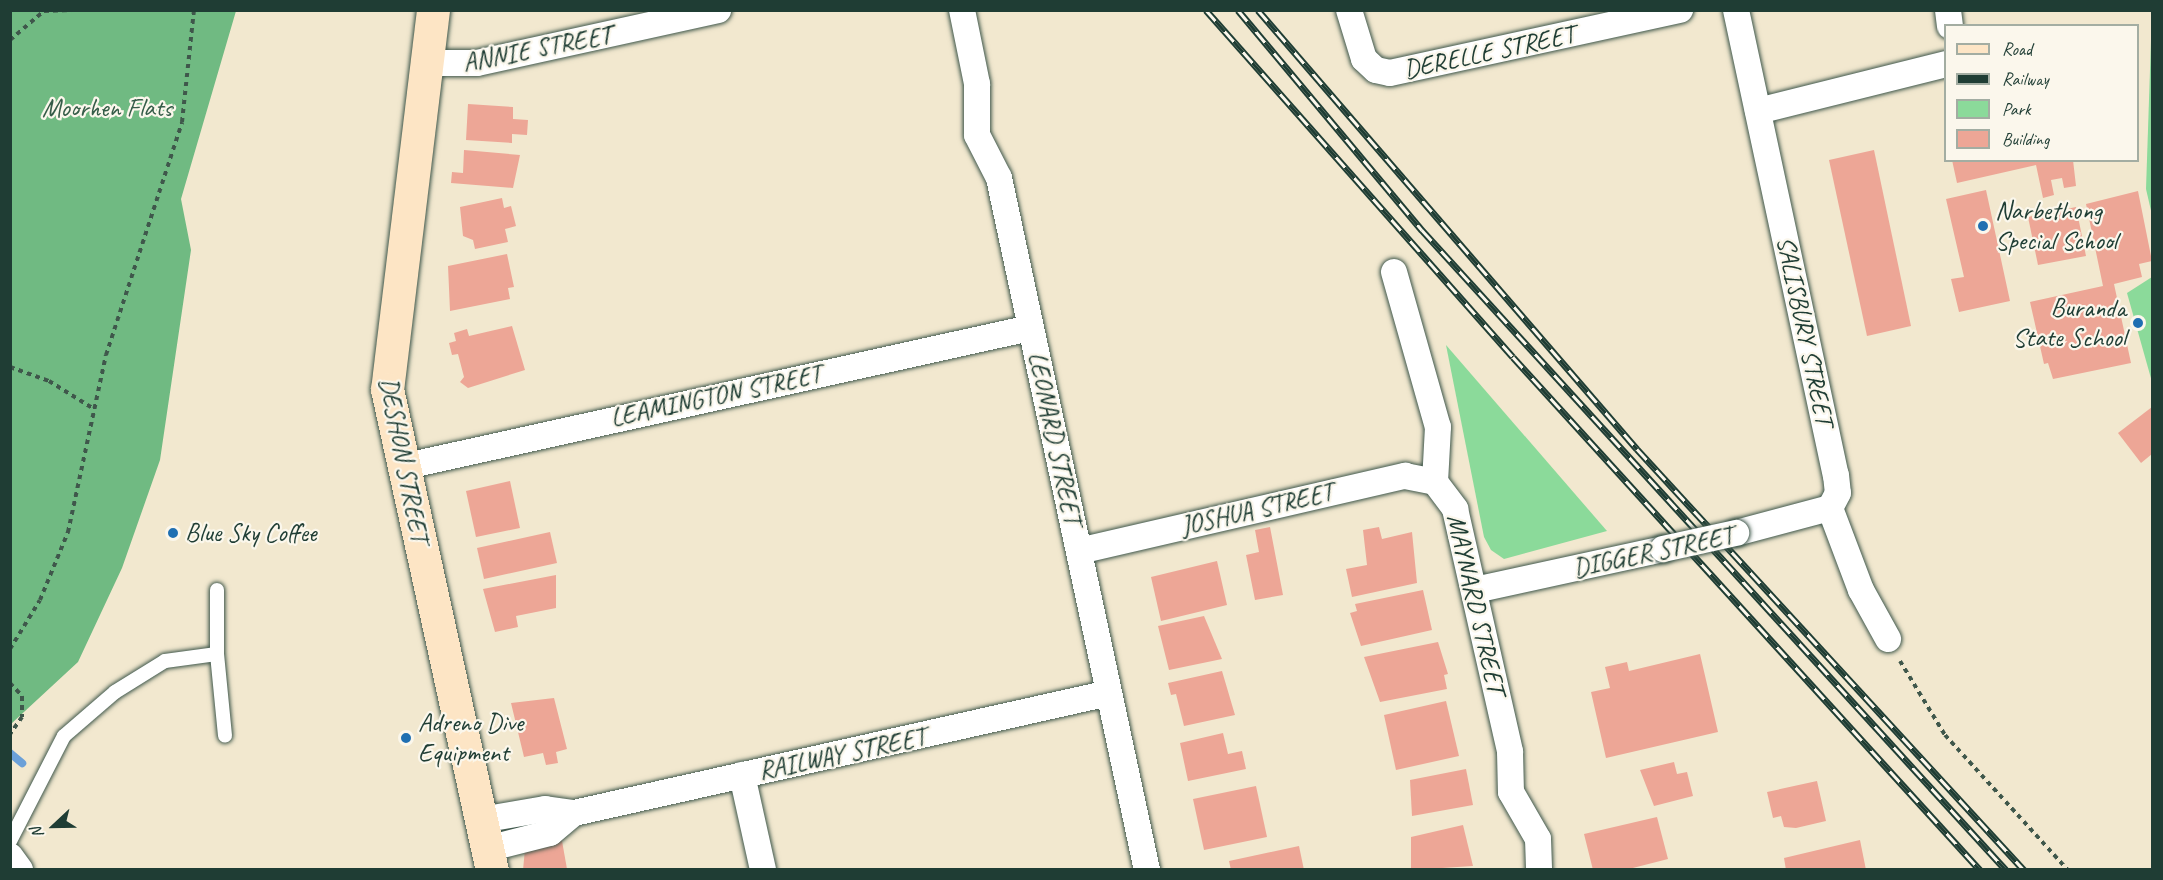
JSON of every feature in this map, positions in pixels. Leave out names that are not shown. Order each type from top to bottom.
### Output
[{"type":"street","name":"DESHON STREET","points":[[433,10],[387,369],[402,467],[487,846]]},
{"type":"street","name":"ANNIE STREET","points":[[426,63],[477,63],[718,10]]},
{"type":"street","name":"LEONARD STREET","points":[[962,10],[977,84],[977,135],[996,166],[1147,870]]},
{"type":"street","name":"DERELLE STREET","points":[[1349,10],[1359,50],[1370,66],[1399,72],[1680,10]]},
{"type":"street","name":"SALISBURY STREET","points":[[1736,10],[1836,475],[1838,493],[1830,508]]},
{"type":"street","points":[[1758,111],[1944,64]]},
{"type":"street","name":"MAYNARD STREET","points":[[1395,272],[1436,415],[1440,461],[1435,482],[1455,509],[1510,752],[1511,792],[1538,839],[1539,870]]},
{"type":"street","name":"LEAMINGTON STREET","points":[[402,467],[1030,328]]},
{"type":"street","name":"JOSHUA STREET","points":[[1079,550],[1406,476],[1435,482]]},
{"type":"street","points":[[1830,508],[1861,590],[1888,639]]},
{"type":"street","name":"DIGGER STREET","points":[[1475,590],[1736,533],[1830,508]]},
{"type":"street","name":"RAILWAY STREET","points":[[487,846],[550,833],[574,813],[1109,693]]},
{"type":"street","points":[[742,775],[763,870]]},
{"type":"street","points":[[10,856],[20,870]]},
{"type":"lane","points":[[217,590],[217,654],[225,736]]},
{"type":"lane","points":[[10,841],[64,736],[86,716],[165,661],[217,654]]},
{"type":"path","points":[[10,40],[44,11],[79,10]]},
{"type":"path","points":[[10,649],[40,600],[68,532],[93,408],[182,122],[194,10]]},
{"type":"path","points":[[10,367],[49,381],[93,408]]},
{"type":"path","points":[[1888,639],[1925,710],[2068,870]]},
{"type":"path","points":[[10,683],[22,696],[22,717],[10,734]]},
{"type":"green space","name":"Moorhen Flats","points":[[11,10],[236,11],[181,199],[191,250],[160,460],[122,568],[78,662],[11,724]]},
{"type":"green space","points":[[2152,10],[2152,215],[2146,189]]},
{"type":"green space","points":[[2152,277],[2152,382],[2127,293]]},
{"type":"green space","points":[[1446,345],[1607,531],[1504,559],[1491,550],[1484,537]]},
{"type":"building","points":[[468,104],[513,107],[513,119],[528,120],[527,135],[512,134],[512,143],[466,140]]},
{"type":"building","points":[[464,150],[520,155],[513,188],[451,183],[452,172],[463,173]]},
{"type":"building","points":[[1874,150],[1911,326],[1867,336],[1829,160]]},
{"type":"building","points":[[1952,162],[2073,162],[2076,186],[2064,188],[2062,178],[2051,180],[2054,195],[2043,198],[2036,165],[1957,183]]},
{"type":"building","points":[[1986,190],[2010,301],[1959,312],[1951,279],[1964,277],[1946,199]]},
{"type":"building","points":[[2138,191],[2152,261],[2139,264],[2142,277],[2114,284],[2131,363],[2053,379],[2048,363],[2044,364],[2030,302],[2103,286],[2086,204]]},
{"type":"building","points":[[502,198],[504,208],[511,206],[516,226],[505,229],[508,242],[475,249],[473,240],[463,236],[460,207]]},
{"type":"building","points":[[2076,207],[2086,256],[2038,265],[2028,217]]},
{"type":"building","points":[[507,254],[514,287],[508,288],[510,299],[450,311],[448,266]]},
{"type":"building","points":[[512,326],[525,370],[468,388],[460,382],[464,377],[458,354],[452,355],[449,343],[456,341],[454,333],[467,329],[469,336]]},
{"type":"building","points":[[2152,407],[2152,454],[2141,463],[2118,433]]},
{"type":"building","points":[[510,481],[520,528],[476,537],[466,491]]},
{"type":"building","points":[[1270,527],[1283,595],[1255,600],[1246,555],[1259,552],[1255,530]]},
{"type":"building","points":[[1379,527],[1382,539],[1412,532],[1417,583],[1352,597],[1346,569],[1367,565],[1363,530]]},
{"type":"building","points":[[550,532],[557,563],[484,579],[477,548]]},
{"type":"building","points":[[1217,561],[1227,605],[1161,621],[1151,577]]},
{"type":"building","points":[[556,575],[556,608],[516,616],[518,627],[495,632],[483,589]]},
{"type":"building","points":[[1423,590],[1432,630],[1361,646],[1350,613],[1357,611],[1355,604]]},
{"type":"building","points":[[1204,616],[1222,659],[1169,670],[1158,626]]},
{"type":"building","points":[[1438,642],[1448,674],[1444,675],[1447,689],[1380,702],[1364,657]]},
{"type":"building","points":[[1700,654],[1718,732],[1606,758],[1591,692],[1610,688],[1605,667],[1627,662],[1629,671]]},
{"type":"building","points":[[1222,671],[1235,715],[1184,726],[1176,694],[1171,695],[1168,683]]},
{"type":"building","points":[[554,698],[567,749],[556,752],[558,763],[546,765],[543,753],[524,757],[511,703]]},
{"type":"building","points":[[1446,701],[1459,756],[1396,770],[1384,715]]},
{"type":"building","points":[[1223,733],[1228,754],[1242,751],[1246,769],[1188,781],[1180,743]]},
{"type":"building","points":[[1674,762],[1677,774],[1687,772],[1693,796],[1654,806],[1640,770]]},
{"type":"building","points":[[1466,769],[1473,805],[1412,816],[1410,780]]},
{"type":"building","points":[[1817,781],[1826,821],[1796,828],[1784,827],[1781,816],[1773,818],[1767,792]]},
{"type":"building","points":[[1256,786],[1267,837],[1204,850],[1193,799]]},
{"type":"building","points":[[1657,817],[1668,859],[1625,870],[1593,870],[1584,834]]},
{"type":"building","points":[[1463,825],[1473,866],[1411,870],[1411,837]]},
{"type":"building","points":[[1860,840],[1866,870],[1786,870],[1784,858]]},
{"type":"building","points":[[562,841],[567,869],[523,870],[525,849]]},
{"type":"building","points":[[1299,846],[1304,870],[1231,870],[1229,861]]},
{"type":"waterway","points":[[10,753],[22,763]]},
{"type":"railway","points":[[1206,10],[1513,357],[1980,870]]},
{"type":"railway","points":[[1238,10],[1422,230],[2006,870]]},
{"type":"railway","points":[[1258,10],[1637,449],[2024,870]]},
{"type":"place","name":"Narbethong Special School","points":[[1983,226]]},
{"type":"place","name":"Buranda State School","points":[[2138,323]]},
{"type":"place","name":"Blue Sky Coffee","points":[[173,533]]},
{"type":"place","name":"Adreno Dive Equipment","points":[[406,738]]}]
